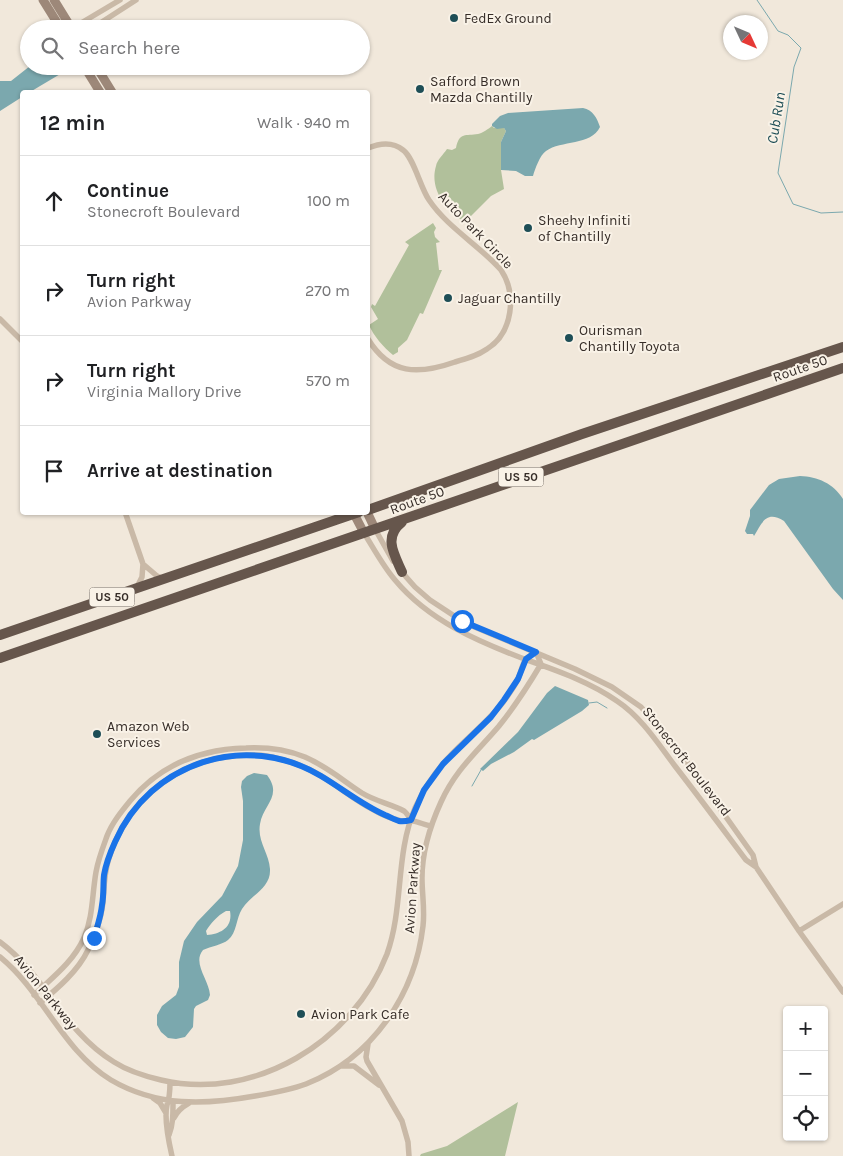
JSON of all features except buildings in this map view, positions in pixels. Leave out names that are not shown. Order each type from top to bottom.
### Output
[{"type":"highway","name":"Route 50","points":[[370,510],[582,434],[843,347]]},
{"type":"highway","name":"Route 50","points":[[0,658],[405,519],[482,490],[843,368]]},
{"type":"highway","points":[[325,524],[333,515]]},
{"type":"highway","name":"US 50","points":[[0,635],[350,515]]},
{"type":"highway","points":[[402,572],[391,540],[392,531],[405,519]]},
{"type":"main road","points":[[43,0],[55,20]]},
{"type":"main road","points":[[54,0],[66,20]]},
{"type":"main road","points":[[90,75],[99,90]]},
{"type":"main road","points":[[102,75],[111,90]]},
{"type":"main road","name":"Stonecroft Boulevard","points":[[356,515],[364,533]]},
{"type":"main road","name":"Stonecroft Boulevard","points":[[369,515],[375,529]]},
{"type":"street","points":[[87,20],[120,0]]},
{"type":"street","points":[[105,20],[136,0]]},
{"type":"street","name":"Auto Park Circle","points":[[370,147],[382,143],[395,145],[406,151],[430,201],[439,212],[501,270],[508,282],[511,307],[501,336],[488,349],[468,358],[428,371],[408,370],[387,361],[377,352],[370,341]]},
{"type":"street","points":[[0,319],[20,339]]},
{"type":"street","points":[[126,515],[143,564],[142,577],[136,589]]},
{"type":"street","name":"Stonecroft Boulevard","points":[[375,529],[386,550],[402,572],[430,600],[465,623],[536,652],[612,687],[641,707],[675,745],[753,855],[756,867],[843,992]]},
{"type":"street","name":"Stonecroft Boulevard","points":[[364,533],[395,580],[421,606],[456,629],[558,671],[607,694],[642,722],[746,860],[756,867]]},
{"type":"street","points":[[143,564],[156,576],[164,579]]},
{"type":"street","points":[[526,659],[536,652],[541,664]]},
{"type":"street","name":"Avion Parkway","points":[[0,942],[30,970],[84,1040],[104,1056],[145,1076],[170,1082],[196,1085],[221,1084],[273,1069],[313,1048],[347,1018],[373,982],[391,940],[398,910],[403,849],[411,820],[424,790],[451,754],[491,717],[518,679],[526,659]]},
{"type":"street","name":"Avion Parkway","points":[[0,957],[21,977],[75,1048],[96,1069],[121,1085],[152,1096],[189,1103],[225,1102],[277,1092],[307,1083],[338,1067],[368,1043],[386,1023],[400,1002],[416,964],[424,918],[422,866],[427,838],[440,802],[452,780],[469,758],[523,695],[541,664]]},
{"type":"street","points":[[34,995],[67,964],[84,937],[91,918],[96,873],[100,857],[108,834],[119,814],[148,782],[175,763],[203,753],[230,748],[268,747],[285,750],[321,764],[361,792],[377,801],[405,812],[411,820]]},
{"type":"street","points":[[40,1003],[77,967],[88,952],[100,915],[104,876],[108,860],[129,817],[148,795],[187,767],[205,760],[236,755],[264,755],[278,758],[319,774],[358,802],[373,810],[400,821],[411,820],[431,826]]},
{"type":"street","points":[[799,930],[843,904]]},
{"type":"street","points":[[368,1043],[366,1057],[380,1086],[392,1102],[402,1121],[410,1156]]},
{"type":"street","points":[[338,1067],[354,1066],[380,1086]]},
{"type":"street","points":[[170,1082],[170,1100],[173,1104],[170,1118]]},
{"type":"street","points":[[152,1096],[160,1102],[170,1118],[172,1127],[168,1135],[172,1156]]},
{"type":"street","points":[[170,1118],[189,1103]]},
{"type":"green space","points":[[492,126],[494,128],[504,128],[506,131],[501,142],[501,170],[504,189],[491,196],[465,222],[451,212],[437,191],[434,175],[437,164],[447,149],[452,150],[456,148],[461,137],[480,133]]},
{"type":"green space","points":[[433,223],[436,228],[434,232],[435,237],[440,242],[436,243],[439,270],[442,270],[423,314],[420,313],[407,340],[398,348],[398,352],[393,355],[379,341],[370,327],[370,324],[378,319],[371,307],[372,304],[375,306],[409,245],[405,242]]},
{"type":"green space","points":[[518,1102],[505,1156],[420,1156],[421,1154],[447,1146]]},
{"type":"water","points":[[20,74],[59,75],[33,90],[20,90],[20,98],[0,111],[0,81],[11,81]]},
{"type":"water","points":[[583,108],[594,115],[600,127],[596,133],[583,140],[560,145],[546,151],[536,166],[533,176],[525,176],[516,171],[501,170],[501,142],[506,131],[504,128],[497,129],[492,126],[500,116],[508,113]]},
{"type":"water","points":[[800,476],[813,478],[830,485],[843,499],[843,600],[784,521],[769,517],[762,523],[754,536],[753,534],[747,534],[745,531],[750,510],[769,485],[779,479]]},
{"type":"water","points":[[555,686],[588,700],[589,705],[534,740],[532,739],[514,752],[491,764],[483,771],[480,769],[518,732],[547,693]]},
{"type":"water","points":[[254,773],[267,775],[273,789],[273,795],[260,824],[260,836],[269,863],[269,876],[264,886],[242,909],[231,937],[223,943],[203,950],[199,960],[210,995],[208,1000],[194,1009],[193,1027],[185,1037],[168,1038],[157,1025],[157,1015],[162,1006],[176,995],[179,987],[179,962],[184,941],[197,922],[222,896],[238,866],[243,840],[241,787],[242,781]],"holes":[[[226,911],[230,911],[230,921],[225,929],[207,935],[206,931],[214,920]]]},
{"type":"waterway","name":"Cub Run","points":[[757,0],[778,31],[788,35],[801,48],[794,67],[778,173],[793,204],[821,213],[843,212]]},
{"type":"waterway","points":[[589,703],[597,702],[607,708]]},
{"type":"waterway","points":[[472,786],[481,770]]},
{"type":"place","name":"FedEx Ground","points":[[454,18]]},
{"type":"place","name":"Safford Brown Mazda Chantilly","points":[[420,89]]},
{"type":"place","name":"Sheehy Infiniti of Chantilly","points":[[528,228]]},
{"type":"place","name":"Jaguar Chantilly","points":[[448,298]]},
{"type":"place","name":"Ourisman Chantilly Toyota","points":[[569,338]]},
{"type":"place","name":"Amazon Web Services","points":[[97,734]]},
{"type":"place","name":"Avion Park Cafe","points":[[301,1014]]},
{"type":"route","points":[[94,938],[100,915],[104,876],[108,860],[115,841],[129,817],[148,795],[165,781],[187,767],[205,760],[236,755],[264,755],[290,761],[319,774],[358,802],[373,810],[400,821],[411,820],[424,790],[433,777],[451,754],[491,717],[514,686],[526,659],[536,652],[462,621]]}]
